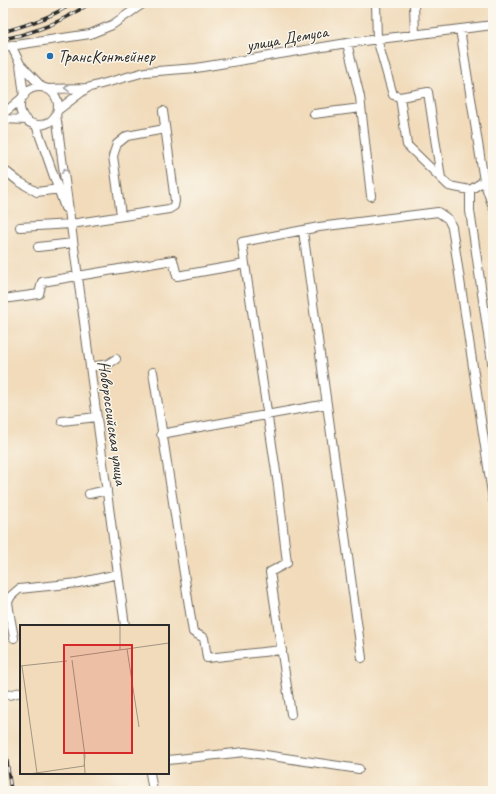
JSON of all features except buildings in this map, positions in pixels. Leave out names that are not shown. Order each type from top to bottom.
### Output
[{"type":"street","points":[[71,224],[56,97],[44,88],[20,64],[7,46],[90,34],[112,25],[144,3]]},
{"type":"street","points":[[376,3],[376,39],[393,95],[400,97],[428,92],[441,178]]},
{"type":"street","points":[[414,3],[414,34]]},
{"type":"street","name":"улица Демуса","points":[[87,88],[145,72],[196,68],[348,43],[493,24]]},
{"type":"street","points":[[460,29],[484,181],[493,207]]},
{"type":"street","points":[[348,43],[361,108],[371,196]]},
{"type":"street","points":[[20,64],[23,97],[21,112],[27,120],[36,125],[48,123],[57,112],[87,88]]},
{"type":"street","points":[[3,114],[34,88],[87,88]]},
{"type":"street","points":[[400,97],[407,145],[449,186],[470,190],[484,181]]},
{"type":"street","points":[[314,114],[361,108]]},
{"type":"street","points":[[20,227],[71,224],[121,215],[169,209],[174,206],[176,201],[163,111]]},
{"type":"street","points":[[3,119],[27,120]]},
{"type":"street","points":[[36,125],[71,224]]},
{"type":"street","points":[[121,215],[113,156],[117,144],[126,136],[165,129]]},
{"type":"street","points":[[3,169],[37,192],[59,189]]},
{"type":"street","points":[[470,190],[470,211],[493,369]]},
{"type":"street","points":[[291,714],[270,572],[286,563],[278,485],[242,242],[319,227],[438,212],[448,219],[452,227],[457,252],[493,500]]},
{"type":"street","name":"Новороссийская улица","points":[[71,224],[126,625]]},
{"type":"street","points":[[303,231],[362,658]]},
{"type":"street","points":[[38,247],[73,243]]},
{"type":"street","points":[[3,299],[39,294],[42,282],[173,260],[177,276],[245,264]]},
{"type":"street","points":[[90,367],[108,364],[116,359]]},
{"type":"street","points":[[153,372],[161,434],[193,632],[204,638],[207,658],[282,650]]},
{"type":"street","points":[[161,434],[327,404]]},
{"type":"street","points":[[62,421],[97,416]]},
{"type":"street","points":[[89,494],[107,490]]},
{"type":"street","points":[[14,638],[7,616],[8,602],[11,596],[19,589],[78,583],[118,574]]},
{"type":"street","points":[[9,695],[20,692]]},
{"type":"street","points":[[169,760],[245,752],[359,769]]},
{"type":"street","points":[[147,791],[148,774]]},
{"type":"street","points":[[148,774],[153,791]]},
{"type":"railway","points":[[3,32],[48,16],[73,3]]},
{"type":"railway","points":[[3,39],[49,26],[90,3]]},
{"type":"railway","points":[[3,731],[11,791]]},
{"type":"place","name":"ТрансКонтейнер","points":[[50,56]]}]
